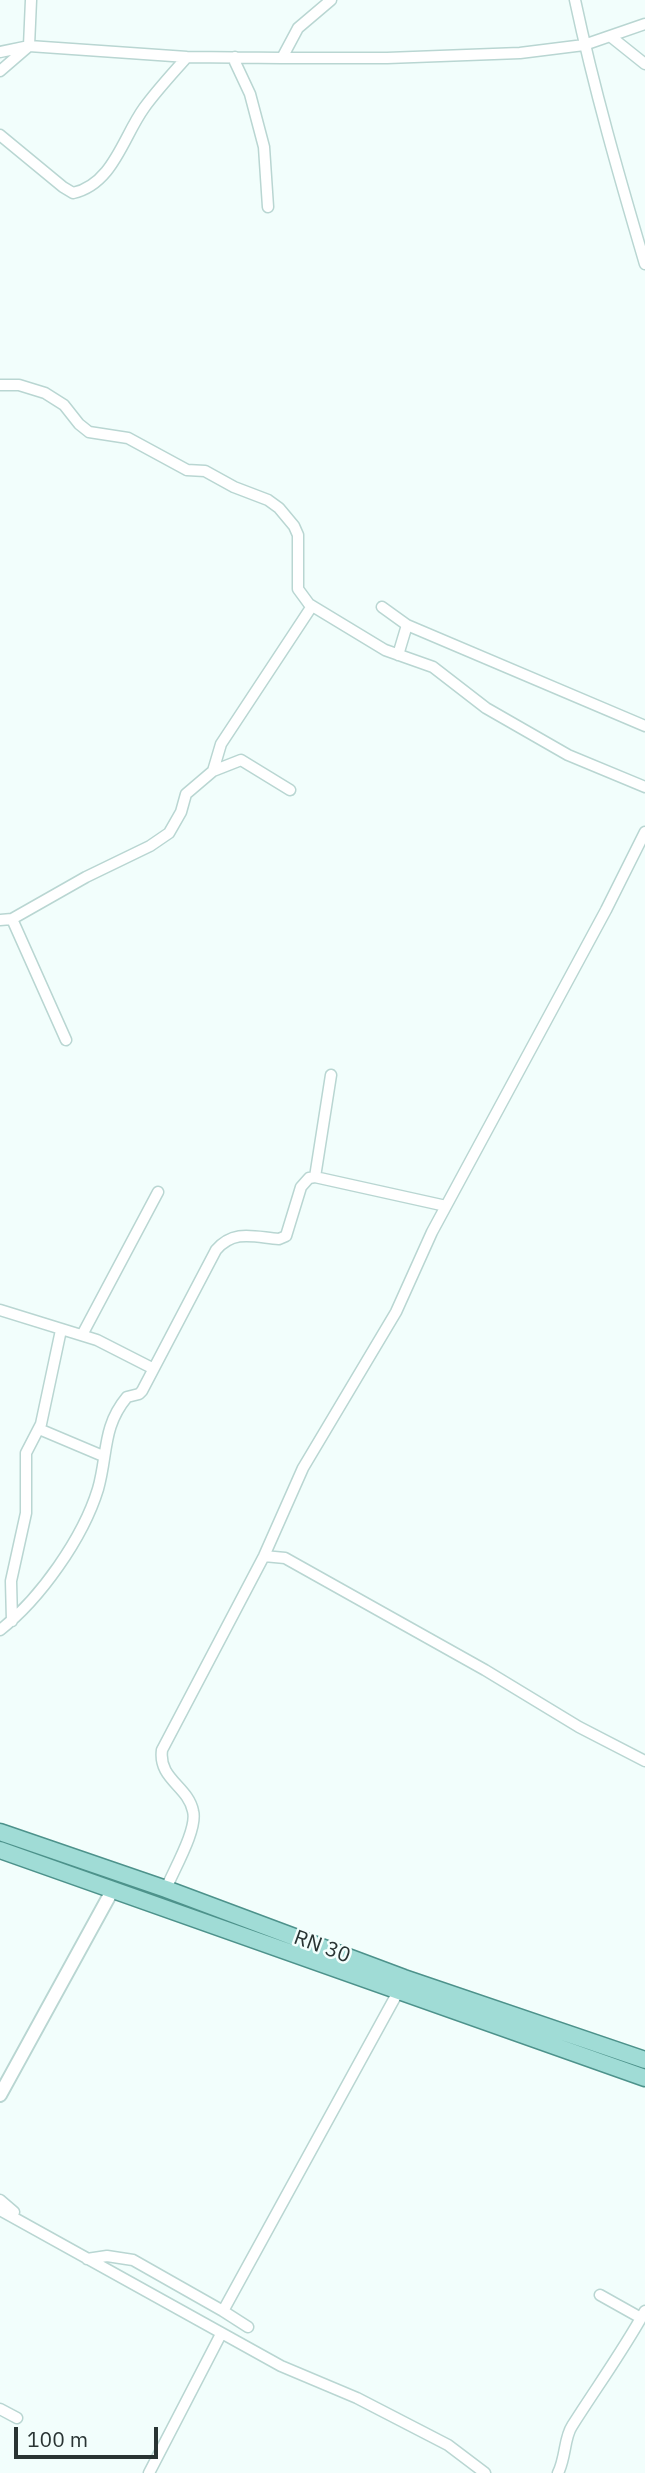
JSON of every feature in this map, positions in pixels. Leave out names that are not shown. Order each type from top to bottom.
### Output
[{"type":"main road","name":"RN 30","points":[[0,1832],[166,1889],[404,1978],[645,2060]]},
{"type":"main road","name":"RN 30","points":[[0,1850],[645,2078]]},
{"type":"street","points":[[0,71],[29,46],[31,0]]},
{"type":"street","points":[[282,58],[298,28],[331,0]]},
{"type":"street","points":[[575,0],[615,165],[645,264]]},
{"type":"street","points":[[0,52],[29,46],[187,57],[387,58],[520,53],[584,45],[645,24]]},
{"type":"street","points":[[610,36],[645,64]]},
{"type":"street","points":[[0,135],[63,187],[73,193],[83,191],[97,183],[108,170],[145,107],[187,57]]},
{"type":"street","points":[[235,57],[250,94],[264,147],[268,207]]},
{"type":"street","points":[[0,385],[19,385],[45,393],[64,405],[89,432],[128,438],[187,470],[205,471],[234,487],[268,500],[279,508],[298,535],[298,589],[312,606],[385,650],[433,667],[486,708],[568,755],[645,787]]},
{"type":"street","points":[[213,771],[221,744],[312,606]]},
{"type":"street","points":[[382,607],[407,625],[645,726]]},
{"type":"street","points":[[398,655],[407,625]]},
{"type":"street","points":[[0,920],[12,919],[169,833],[181,812],[186,794],[213,771],[241,760],[290,790]]},
{"type":"street","points":[[166,1889],[192,1828],[194,1811],[162,1766],[162,1750],[264,1556],[303,1468],[396,1312],[432,1232],[606,910],[645,832]]},
{"type":"street","points":[[12,919],[66,1040]]},
{"type":"street","points":[[315,1177],[331,1075]]},
{"type":"street","points":[[0,1630],[24,1610],[81,1531],[98,1486],[112,1420],[127,1397],[142,1391],[216,1250],[225,1240],[234,1236],[279,1239],[286,1236],[301,1187],[305,1180],[315,1177],[446,1206]]},
{"type":"street","points":[[82,1335],[158,1192]]},
{"type":"street","points":[[0,1310],[97,1340],[152,1368]]},
{"type":"street","points":[[12,1621],[10,1595],[26,1513],[25,1461],[39,1429],[61,1330]]},
{"type":"street","points":[[39,1429],[103,1456]]},
{"type":"street","points":[[264,1556],[285,1558],[485,1670],[579,1727],[645,1761]]},
{"type":"street","points":[[0,2095],[112,1891]]},
{"type":"street","points":[[223,2311],[398,1992]]},
{"type":"street","points":[[0,2200],[28,2224]]},
{"type":"street","points":[[0,2210],[281,2366],[357,2398],[448,2445],[485,2473]]},
{"type":"street","points":[[86,2259],[107,2256],[133,2260],[248,2327]]},
{"type":"street","points":[[558,2473],[565,2456],[570,2428],[595,2393],[643,2314],[600,2295]]},
{"type":"street","points":[[149,2473],[221,2334]]},
{"type":"street","points":[[0,2409],[17,2418]]}]
